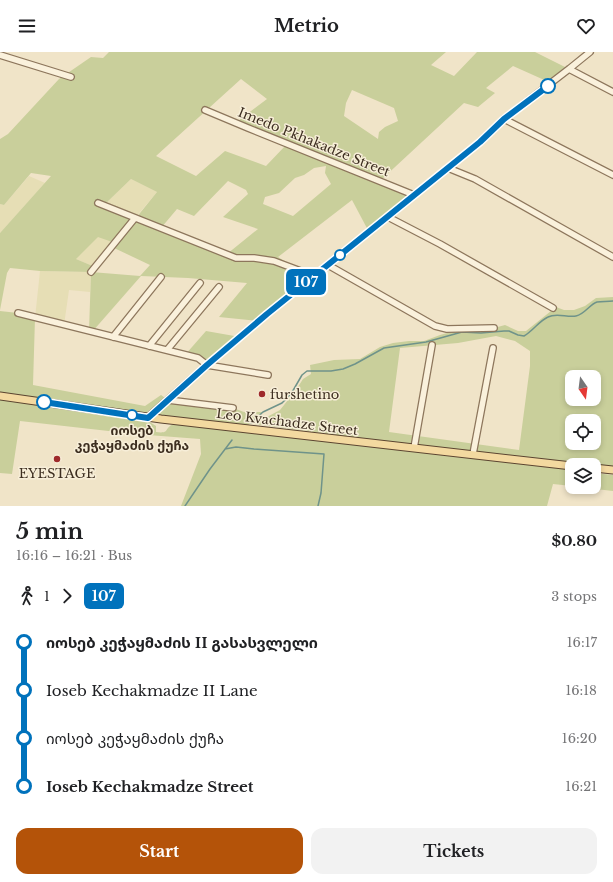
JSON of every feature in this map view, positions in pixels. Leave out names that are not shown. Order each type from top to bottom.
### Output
[{"type":"main road","name":"Leo Kvachadze Street","points":[[0,396],[148,418],[565,465]]},
{"type":"main road","points":[[601,469],[613,470]]},
{"type":"street","points":[[148,418],[267,314],[480,142],[504,119],[590,52]]},
{"type":"street","points":[[0,56],[71,77]]},
{"type":"street","points":[[569,69],[613,92]]},
{"type":"street","name":"Imedo Pkhakadze Street","points":[[206,110],[414,195]]},
{"type":"street","points":[[504,119],[613,175]]},
{"type":"street","points":[[448,168],[475,179],[613,257]]},
{"type":"street","points":[[98,203],[236,258],[254,258],[274,261],[314,276]]},
{"type":"street","points":[[388,217],[440,244],[553,308]]},
{"type":"street","points":[[91,272],[136,218]]},
{"type":"street","points":[[328,265],[435,326],[447,329],[494,328]]},
{"type":"street","points":[[113,337],[161,277]]},
{"type":"street","points":[[149,346],[200,283]]},
{"type":"street","points":[[167,350],[219,287]]},
{"type":"street","points":[[18,313],[198,358],[207,365],[268,375]]},
{"type":"street","points":[[414,448],[432,345]]},
{"type":"street","points":[[473,454],[493,348]]},
{"type":"street","points":[[168,400],[233,408]]},
{"type":"shaded area","points":[[29,176],[45,183],[0,233],[0,204],[4,205]]},
{"type":"shaded area","points":[[131,179],[157,192],[135,218],[104,205]]},
{"type":"shaded area","points":[[96,234],[115,243],[95,267],[76,259]]},
{"type":"shaded area","points":[[40,271],[91,272],[90,292],[69,290],[64,325],[35,318]]},
{"type":"green space","points":[[109,52],[446,52],[431,65],[454,76],[477,52],[535,52],[569,69],[551,83],[513,66],[486,88],[495,93],[478,107],[464,103],[381,180],[414,195],[369,232],[352,200],[278,257],[311,278],[258,321],[219,317],[247,283],[141,276],[92,332],[89,331],[91,272],[40,271],[10,268],[7,273],[0,310],[0,233],[51,176],[31,173],[4,205],[0,204],[0,139],[8,134],[59,79],[91,57],[103,58]],"holes":[[[241,79],[267,99],[234,124],[286,145],[266,166],[225,151],[196,176],[156,156]],[[352,90],[394,108],[398,121],[385,127],[379,132],[378,139],[344,116],[346,103]],[[326,166],[325,173],[331,184],[293,216],[263,204],[265,197],[279,193],[295,178],[304,175],[314,168]],[[131,179],[157,192],[136,218],[104,205]],[[228,181],[246,190],[248,194],[223,217],[258,229],[227,254],[161,228],[177,209],[194,216]],[[98,237],[115,243],[112,247],[150,265],[140,276],[91,272],[95,267],[76,259]]]},
{"type":"green space","points":[[613,297],[613,468],[601,466],[601,458],[565,458],[565,463],[473,453],[254,424],[280,410],[303,379],[311,374],[310,365],[334,360],[360,359],[380,347],[393,343],[424,341],[462,329],[494,328],[505,325],[518,331],[526,331],[556,307],[564,310],[574,310],[585,306],[596,298]],"holes":[[[496,336],[515,341],[530,351],[530,366],[519,450],[389,432],[400,348],[458,343]]]},
{"type":"green space","points":[[0,311],[18,313],[35,318],[33,385],[145,406],[161,395],[168,400],[233,408],[244,412],[263,412],[244,429],[0,396]]},
{"type":"green space","points":[[206,331],[240,337],[207,365],[185,355]]},
{"type":"green space","points":[[0,399],[148,421],[156,426],[156,432],[164,432],[174,424],[565,469],[565,485],[553,484],[547,506],[181,506],[201,454],[200,439],[135,434],[20,421],[12,474],[0,473]]},
{"type":"green space","points":[[601,474],[613,475],[613,491],[601,490]]},
{"type":"waterway","points":[[251,423],[263,412],[282,403],[291,394],[302,375],[307,371],[331,371],[343,369],[384,348],[426,342],[462,332],[481,333],[509,331],[524,336],[542,321],[551,316],[576,316],[597,302],[613,301]]},
{"type":"waterway","points":[[185,506],[232,440]]},
{"type":"waterway","points":[[225,449],[236,447],[324,454],[321,493],[318,506]]},
{"type":"bus line","name":"107","points":[[44,402],[148,418],[267,314],[480,142],[504,119],[548,86]]},
{"type":"place","name":"furshetino","points":[[262,394]]},
{"type":"place","name":"იოსებ კეჭაყმაძის ქუჩა","points":[[132,415]]},
{"type":"place","name":"EYESTAGE","points":[[57,459]]}]
